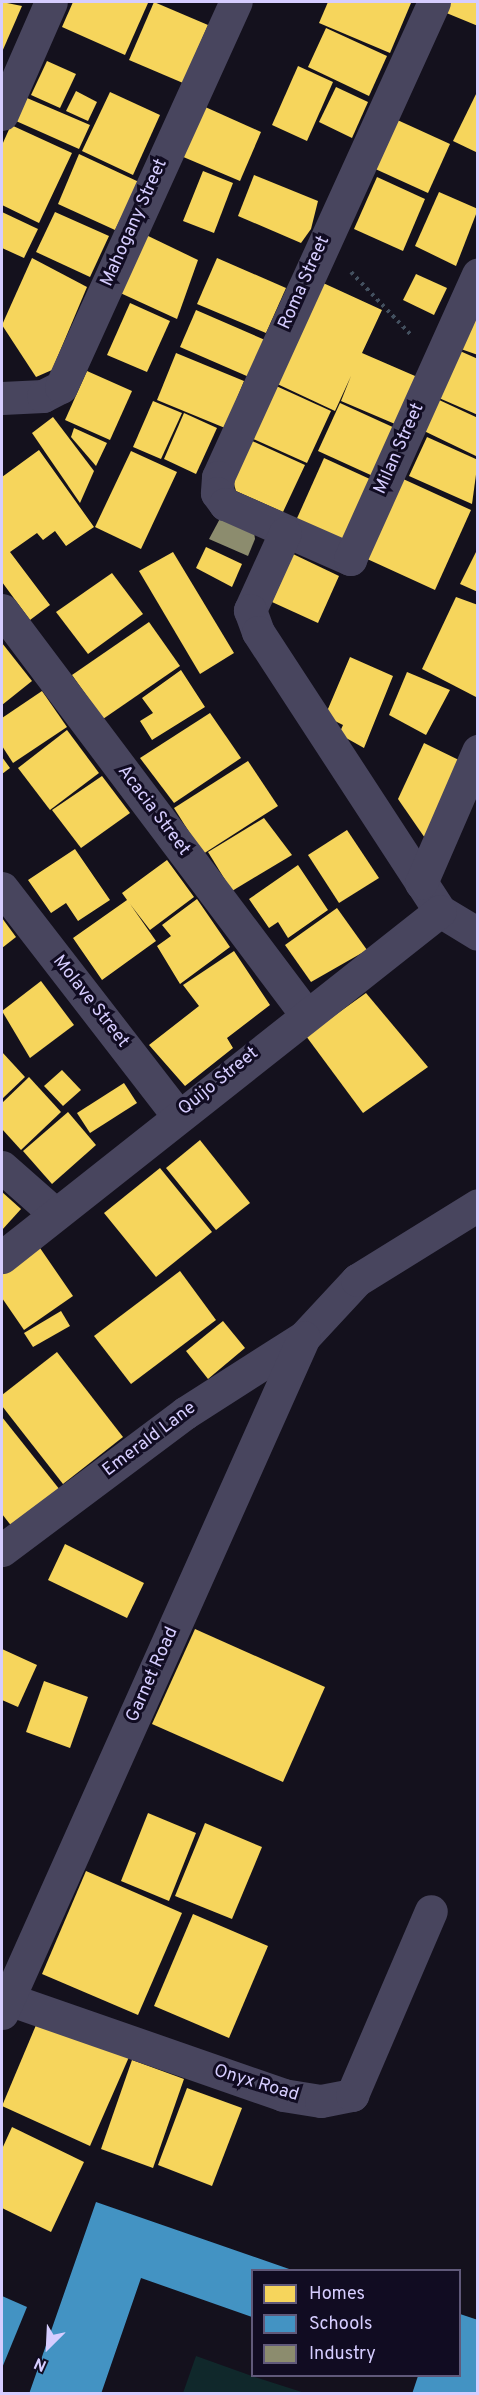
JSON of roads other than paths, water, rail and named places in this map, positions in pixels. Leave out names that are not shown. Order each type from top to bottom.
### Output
[{"type":"street","points":[[2,114],[51,2]]},
{"type":"street","name":"Mahogany Street","points":[[2,398],[43,396],[61,387],[236,2]]},
{"type":"street","name":"Roma Street","points":[[285,533],[225,504],[217,493],[218,477],[434,2]]},
{"type":"street","name":"Milan Street","points":[[285,533],[350,559],[443,355],[477,274]]},
{"type":"street","points":[[285,533],[250,610],[253,619],[440,910],[477,934]]},
{"type":"street","name":"Acacia Street","points":[[2,610],[305,1013]]},
{"type":"street","points":[[421,883],[477,751]]},
{"type":"street","name":"Molave Street","points":[[2,888],[178,1116]]},
{"type":"street","name":"Quijo Street","points":[[2,1257],[305,1013],[440,910]]},
{"type":"street","points":[[2,1167],[54,1213]]},
{"type":"street","points":[[304,1337],[357,1280],[477,1205]]},
{"type":"street","name":"Emerald Lane","points":[[2,1550],[185,1413],[304,1337]]},
{"type":"street","name":"Garnet Road","points":[[5,2006],[304,1337]]},
{"type":"street","name":"Onyx Road","points":[[5,2006],[283,2095],[331,2099],[352,2095],[431,1911]]}]
